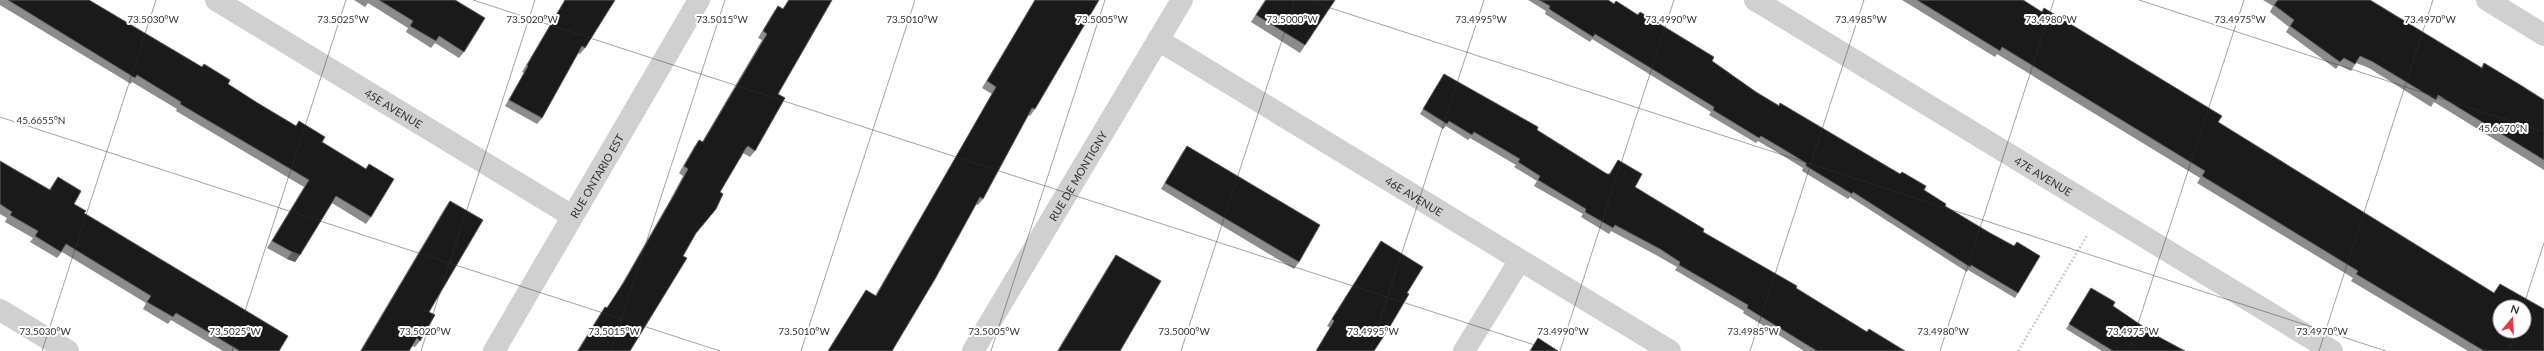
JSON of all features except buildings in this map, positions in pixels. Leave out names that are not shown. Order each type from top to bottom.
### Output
[{"type":"street","name":"45E AVENUE","points":[[216,0],[572,216]]},
{"type":"street","name":"RUE ONTARIO EST","points":[[494,351],[699,0]]},
{"type":"street","name":"RUE DE MONTIGNY","points":[[973,351],[1182,0]]},
{"type":"street","name":"47E AVENUE","points":[[1755,0],[2332,351]]},
{"type":"street","points":[[2487,0],[2544,35]]},
{"type":"street","name":"46E AVENUE","points":[[1158,40],[1670,351]]},
{"type":"street","points":[[1464,351],[1520,260]]},
{"type":"street","points":[[0,310],[68,351]]},
{"type":"path","points":[[2018,351],[2101,211]]}]
